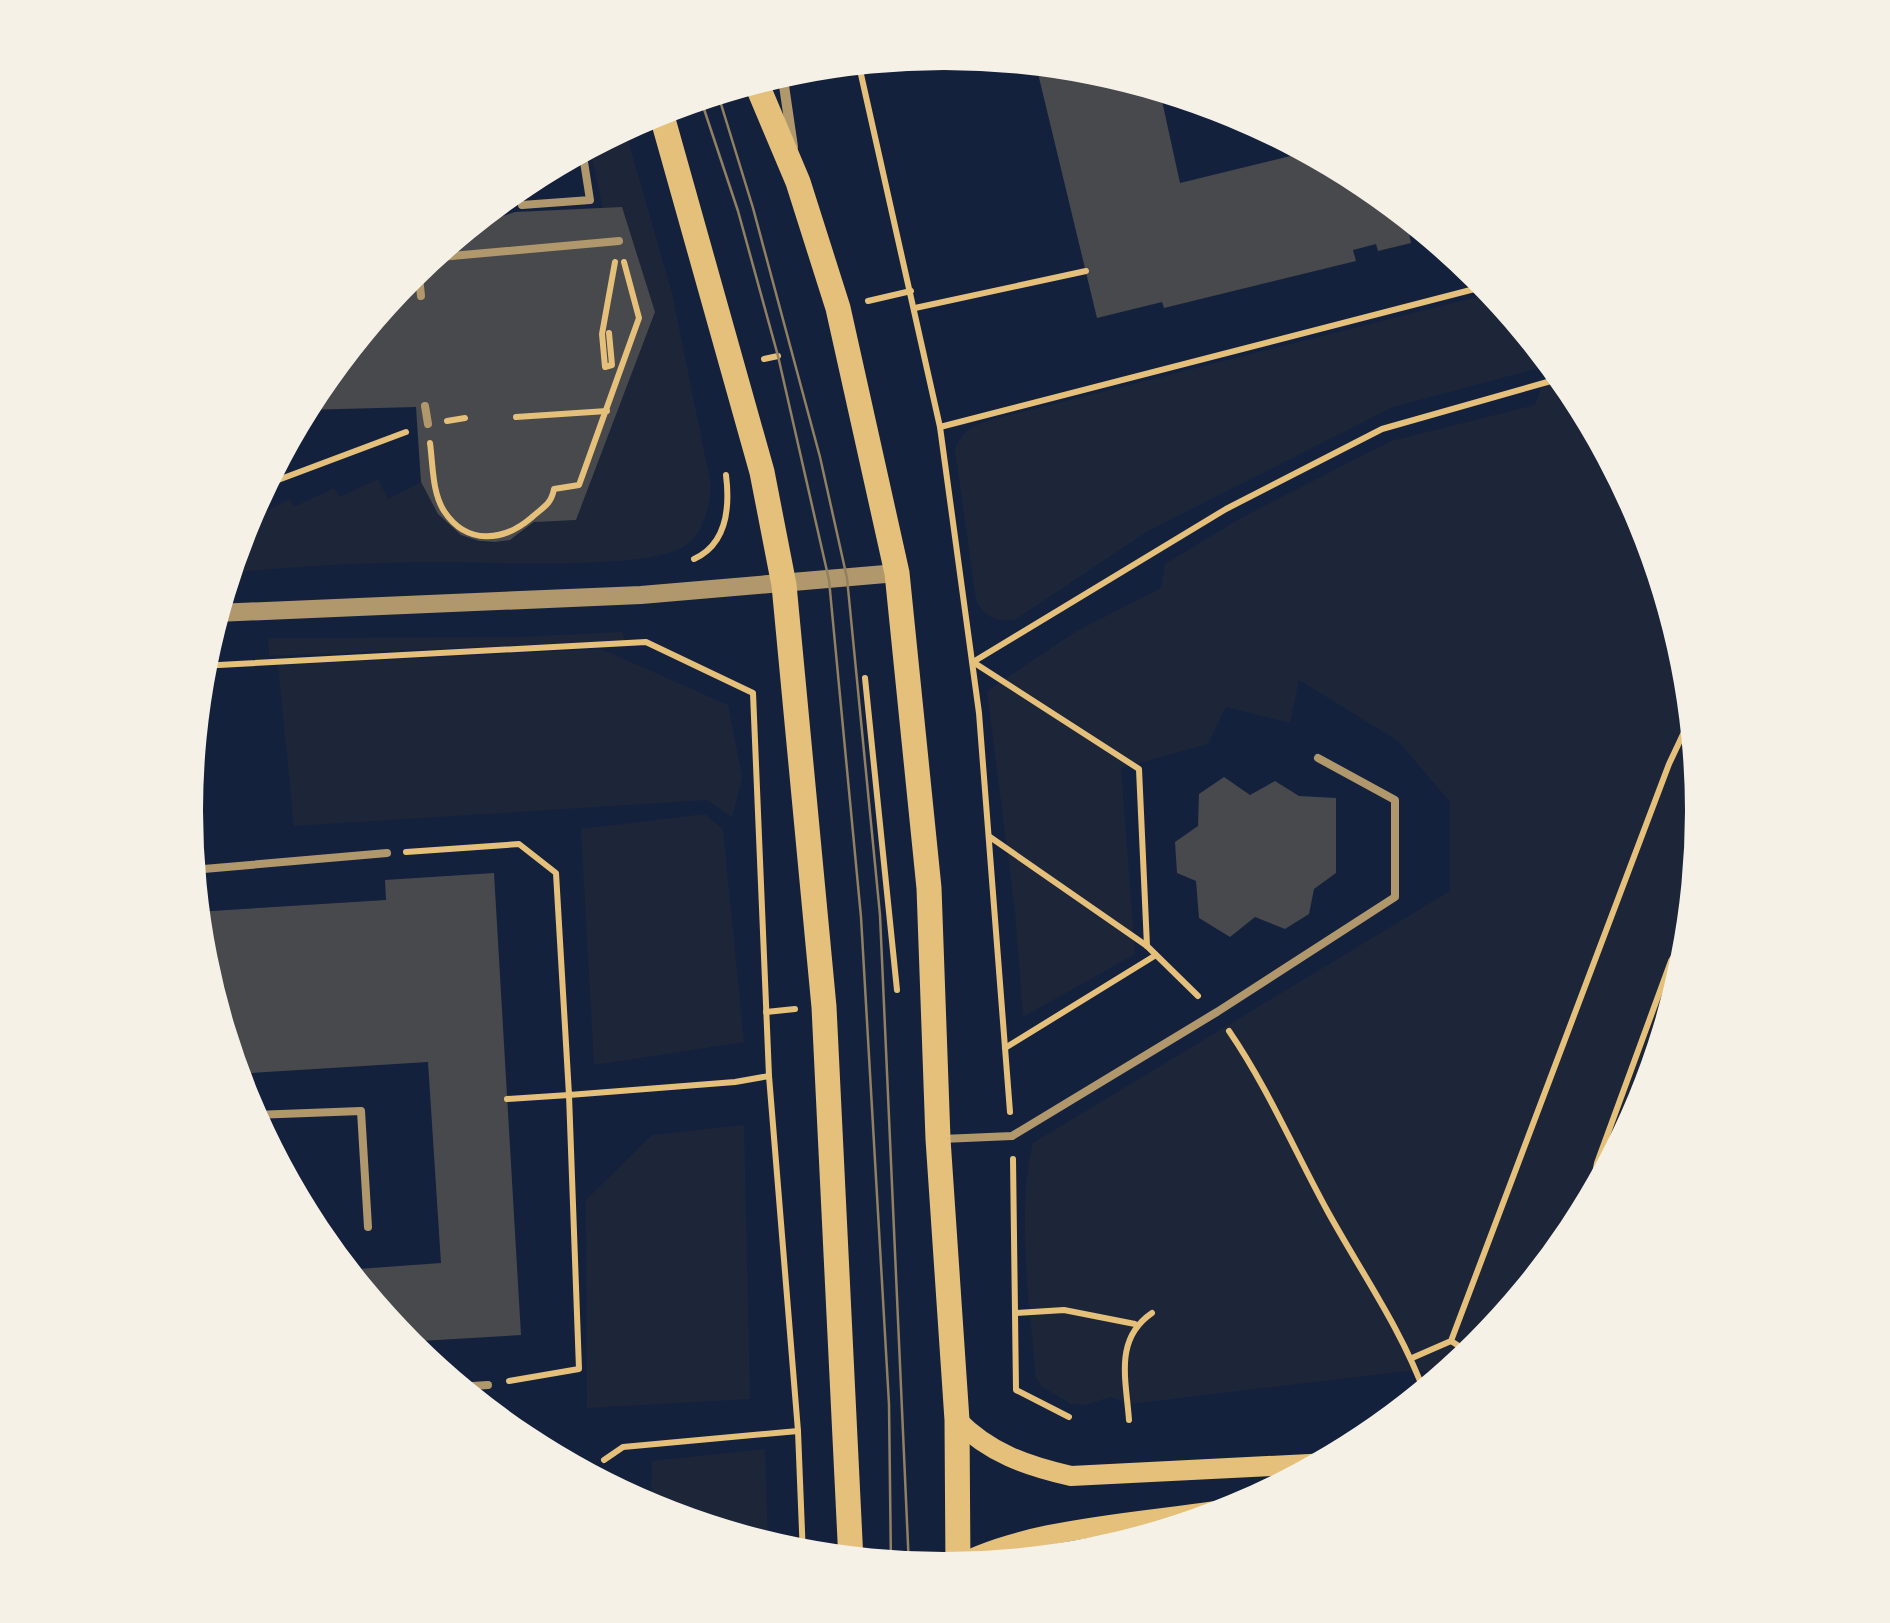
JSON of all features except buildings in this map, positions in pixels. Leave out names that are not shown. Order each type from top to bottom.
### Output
[{"type":"main road","points":[[761,93],[798,182],[838,308],[898,573],[929,888],[938,1139],[957,1420],[955,1553]]},
{"type":"main road","points":[[665,125],[762,472],[784,585],[824,1007],[850,1547]]},
{"type":"main road","points":[[957,1420],[977,1440],[1006,1456],[1031,1467],[1071,1476],[1296,1465]]},
{"type":"main road","points":[[998,1551],[1073,1531],[1176,1516]]},
{"type":"street","points":[[784,88],[798,182]]},
{"type":"street","points":[[231,612],[641,594],[898,573]]},
{"type":"lane","points":[[522,204],[590,200],[584,164]]},
{"type":"lane","points":[[454,256],[619,242]]},
{"type":"lane","points":[[420,288],[421,296]]},
{"type":"lane","points":[[425,406],[428,424]]},
{"type":"lane","points":[[938,1139],[1012,1136],[1395,897],[1395,800],[1318,758]]},
{"type":"lane","points":[[206,869],[387,853]]},
{"type":"lane","points":[[268,1114],[361,1111],[368,1227]]},
{"type":"lane","points":[[476,1386],[488,1385]]},
{"type":"path","points":[[861,75],[940,428],[973,662],[1012,1136],[1016,1390],[1069,1417]]},
{"type":"path","points":[[609,333],[612,365],[605,367],[602,334],[619,242]]},
{"type":"path","points":[[283,478],[428,424],[437,497],[444,512],[460,528],[482,537],[495,538],[519,529],[551,503],[554,489],[579,485],[607,411],[639,318],[619,242]]},
{"type":"path","points":[[915,308],[1086,272]]},
{"type":"path","points":[[940,428],[1472,290]]},
{"type":"path","points":[[838,308],[911,291]]},
{"type":"path","points":[[763,360],[778,356]]},
{"type":"path","points":[[973,662],[1226,509],[1382,429],[1549,382]]},
{"type":"path","points":[[516,416],[607,411]]},
{"type":"path","points":[[685,561],[700,557],[728,518],[723,461]]},
{"type":"path","points":[[218,665],[646,642],[753,693],[769,1076],[798,1431],[802,1539]]},
{"type":"path","points":[[973,662],[1139,769],[1148,946]]},
{"type":"path","points":[[1412,1358],[1451,1341],[1682,736]]},
{"type":"path","points":[[989,837],[1148,946],[1216,1012],[1258,1073],[1300,1160],[1412,1358],[1421,1380]]},
{"type":"path","points":[[387,853],[518,844],[556,873],[578,1369],[488,1385]]},
{"type":"path","points":[[1005,1048],[1156,954]]},
{"type":"path","points":[[1597,1163],[1671,962]]},
{"type":"path","points":[[507,1100],[769,1076]]},
{"type":"path","points":[[1015,1313],[1064,1310],[1136,1324]]},
{"type":"path","points":[[1130,1420],[1124,1360],[1136,1324],[1152,1313]]},
{"type":"path","points":[[1451,1341],[1458,1346]]},
{"type":"path","points":[[598,1467],[622,1447],[798,1431]]},
{"type":"shaded area","points":[[628,141],[672,293],[711,485],[705,518],[692,540],[665,554],[600,562],[377,563],[243,572],[268,510],[290,499],[294,507],[334,488],[340,497],[378,479],[388,499],[421,482],[445,520],[480,542],[511,539],[537,522],[576,520],[655,312],[603,209],[592,159]]},
{"type":"shaded area","points":[[1478,297],[1539,368],[1393,407],[1148,531],[1015,620],[991,617],[976,600],[955,449],[970,429],[994,419]]},
{"type":"shaded area","points":[[1545,377],[1587,441],[1630,528],[1647,573],[1672,667],[1685,763],[1685,860],[1672,956],[1647,1050],[1610,1139],[1562,1223],[1533,1263],[1469,1336],[1432,1371],[1130,1404],[1111,1397],[1085,1405],[1071,1404],[1042,1387],[1036,1377],[1025,1227],[1033,1143],[1450,891],[1450,802],[1398,741],[1299,680],[1290,723],[1226,707],[1208,744],[1121,768],[1135,954],[1023,1017],[1015,911],[987,691],[1075,632],[1161,588],[1165,564],[1241,518],[1391,441],[1535,405]]},
{"type":"shaded area","points":[[622,632],[625,641],[269,656],[268,638],[520,637]]},
{"type":"shaded area","points":[[601,649],[728,705],[742,777],[732,817],[707,800],[294,826],[278,665]]},
{"type":"shaded area","points":[[705,814],[723,830],[744,1042],[594,1065],[581,829]]},
{"type":"shaded area","points":[[744,1125],[750,1399],[587,1408],[586,1200],[652,1135]]},
{"type":"shaded area","points":[[765,1449],[768,1531],[651,1493],[652,1461]]},
{"type":"tram line","points":[[721,105],[820,457],[847,578],[880,915],[908,1551]]},
{"type":"tram line","points":[[704,110],[738,211],[778,356],[829,580],[861,917],[889,1404],[891,1550]]}]
